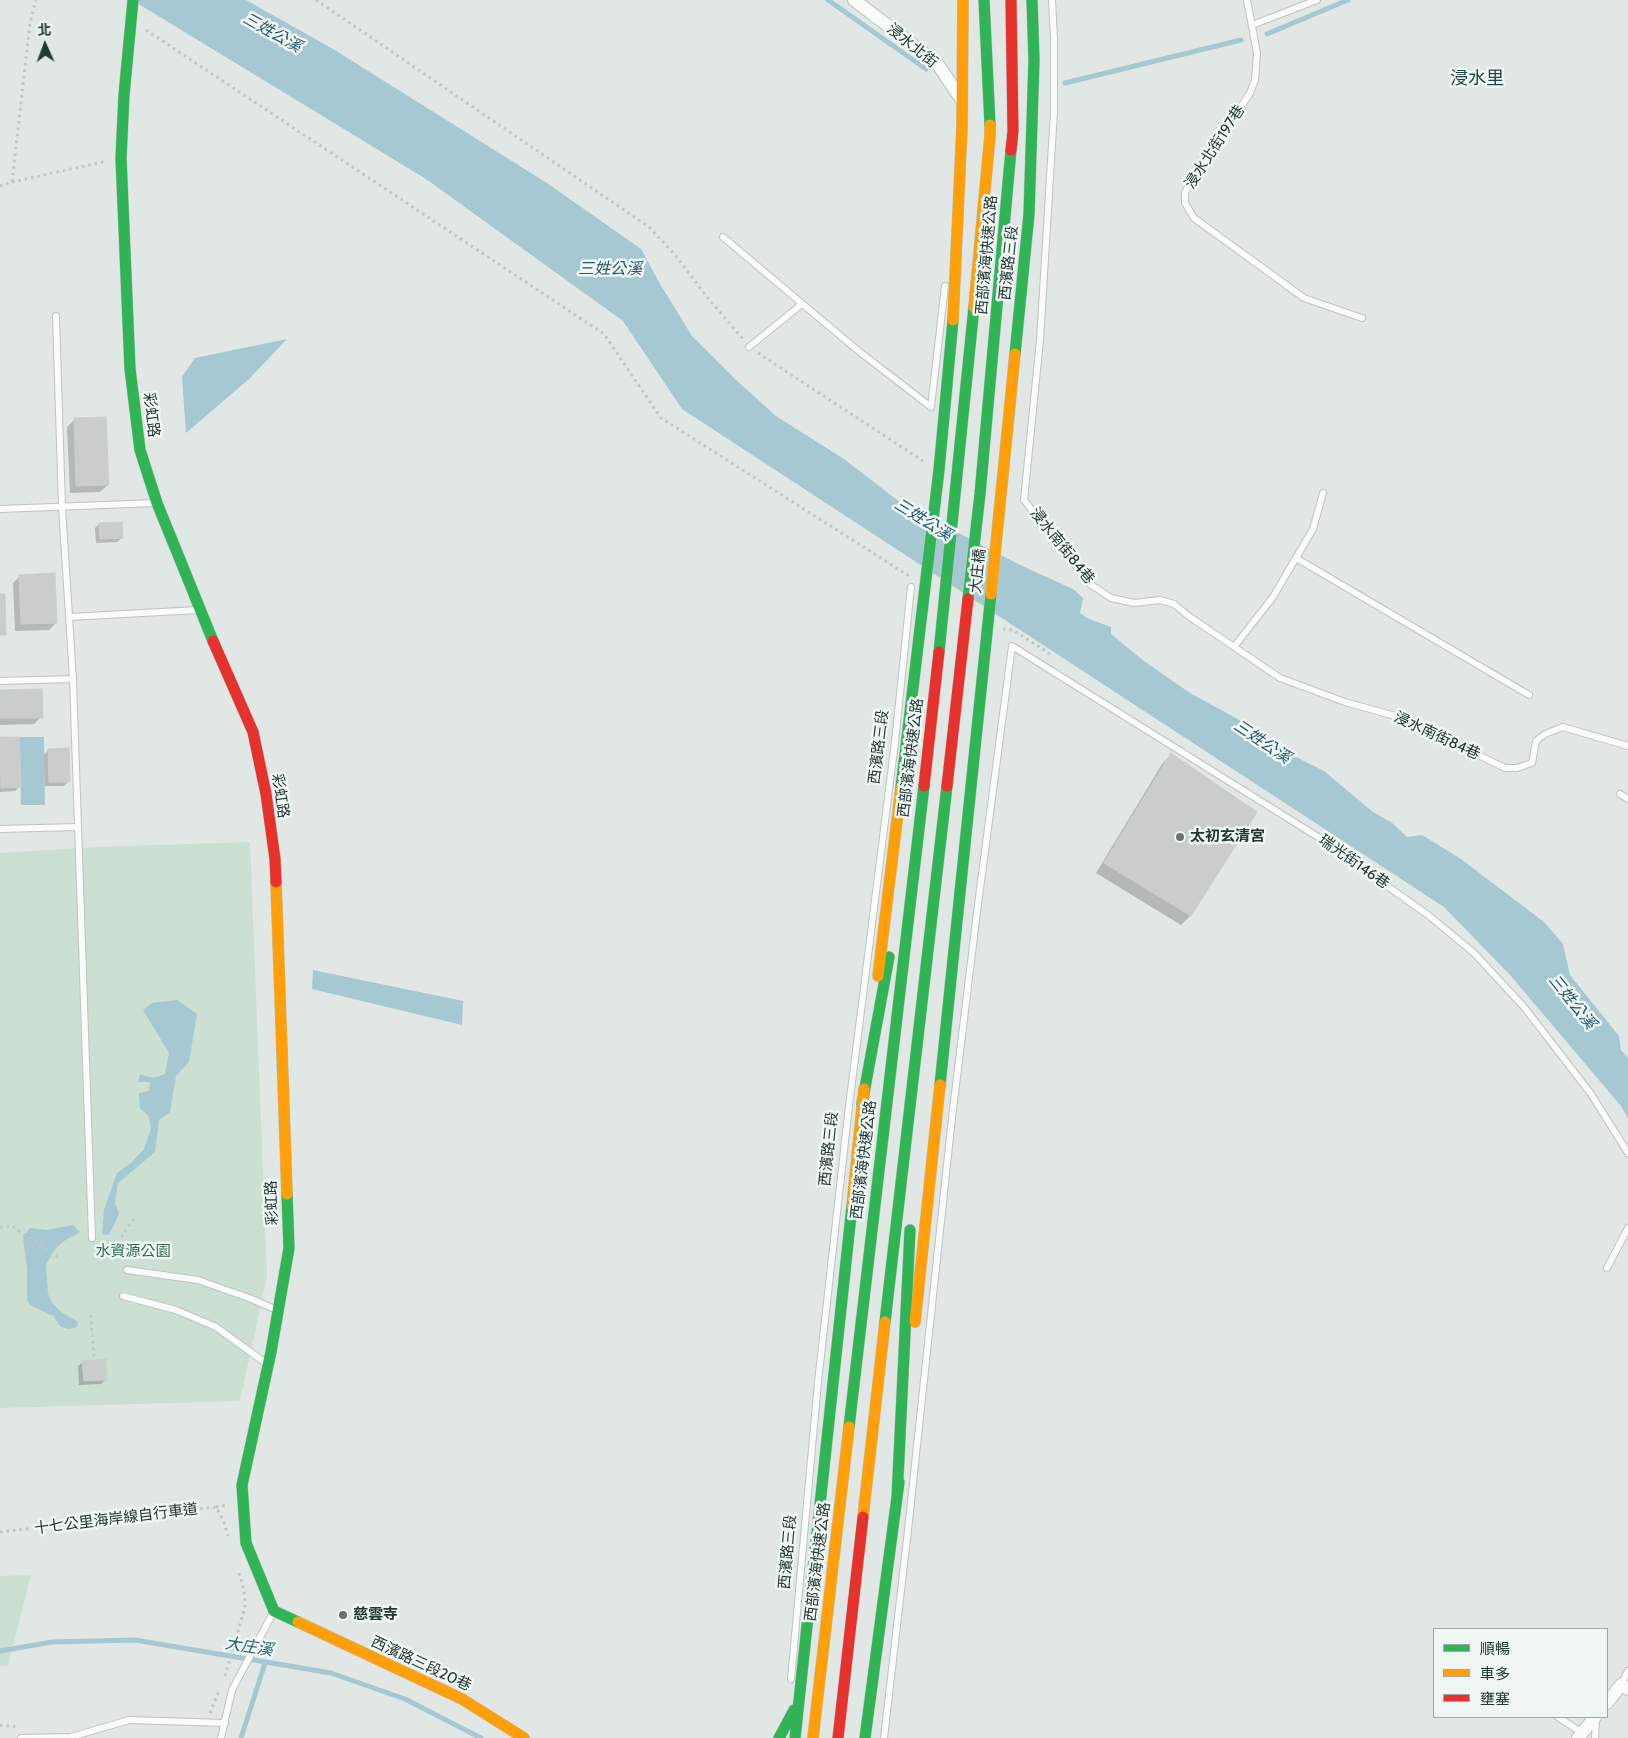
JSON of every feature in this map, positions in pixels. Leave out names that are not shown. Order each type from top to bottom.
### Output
[{"type":"main road","name":"彩虹路","points":[[133,0],[121,158],[130,368],[140,450],[157,503],[200,610],[253,732],[266,794],[274,859],[289,1248],[269,1364],[242,1485],[246,1542],[274,1611]]},
{"type":"main road","points":[[962,127],[964,0]]},
{"type":"main road","name":"西部濱海快速公路","points":[[956,500],[990,136],[984,0]]},
{"type":"main road","name":"西部濱海快速公路","points":[[978,511],[1013,131],[1011,0]]},
{"type":"main road","name":"西濱路三段","points":[[998,529],[1029,214],[1034,60],[1032,0]]},
{"type":"main road","name":"西濱路三段","points":[[794,1738],[794,1704],[862,1104],[940,470],[952,339],[962,127]]},
{"type":"main road","name":"大庄橋","points":[[947,586],[956,500]]},
{"type":"main road","name":"大庄橋","points":[[920,1018],[978,511]]},
{"type":"main road","name":"大庄橋","points":[[897,1498],[998,529]]},
{"type":"main road","name":"西部濱海快速公路","points":[[813,1738],[947,586]]},
{"type":"main road","points":[[862,1104],[927,747]]},
{"type":"main road","points":[[912,1195],[920,1018]]},
{"type":"main road","points":[[838,1738],[920,1018]]},
{"type":"main road","points":[[865,1738],[897,1498],[911,1214]]},
{"type":"main road","name":"西濱路三段20巷","points":[[274,1611],[462,1699],[524,1738]]},
{"type":"main road","points":[[778,1738],[794,1704]]},
{"type":"street","name":"浸水北街","points":[[854,0],[937,63],[962,100]]},
{"type":"street","points":[[1608,1702],[1625,1687]]},
{"type":"street","points":[[1580,1735],[1595,1718]]},
{"type":"lane","name":"浸水南街84巷","points":[[1052,0],[1054,112],[1040,340],[1024,500],[1090,584],[1111,598],[1134,603],[1160,600],[1174,604],[1190,617],[1280,678],[1345,702],[1402,718],[1504,768],[1517,768],[1532,763],[1536,741],[1545,734],[1563,727],[1628,746]]},
{"type":"lane","name":"浸水北街197巷","points":[[1247,0],[1257,53],[1255,80],[1250,93],[1185,192],[1185,203],[1194,218],[1304,298],[1362,318]]},
{"type":"lane","points":[[1252,25],[1317,0]]},
{"type":"lane","points":[[949,243],[952,215],[954,140],[962,127]]},
{"type":"lane","points":[[723,237],[856,349],[931,407],[945,280]]},
{"type":"lane","points":[[749,347],[802,304]]},
{"type":"lane","points":[[56,316],[62,507],[73,679],[92,1238]]},
{"type":"lane","points":[[1234,647],[1273,597],[1313,529],[1323,493]]},
{"type":"lane","points":[[0,509],[157,503]]},
{"type":"lane","points":[[1296,558],[1529,695]]},
{"type":"lane","name":"西濱路三段","points":[[791,1686],[818,1382],[849,1106],[893,761],[911,587]]},
{"type":"lane","points":[[69,617],[200,610]]},
{"type":"lane","name":"瑞光街146巷","points":[[884,1738],[910,1520],[952,1118],[1012,646],[1318,837],[1428,915],[1466,946],[1524,1007],[1591,1094],[1628,1153]]},
{"type":"lane","points":[[0,682],[73,679]]},
{"type":"lane","points":[[1620,794],[1628,798]]},
{"type":"lane","points":[[0,829],[77,827]]},
{"type":"lane","points":[[1607,1268],[1628,1228]]},
{"type":"lane","points":[[127,1270],[198,1280],[279,1311]]},
{"type":"lane","points":[[123,1296],[176,1310],[216,1327],[269,1364]]},
{"type":"lane","points":[[221,1738],[232,1690],[274,1611]]},
{"type":"lane","points":[[1625,1687],[1628,1670]]},
{"type":"lane","points":[[770,1738],[794,1704]]},
{"type":"lane","points":[[1559,1718],[1580,1735]]},
{"type":"lane","points":[[1595,1738],[1596,1718]]},
{"type":"lane","points":[[21,1738],[71,1737],[129,1720],[225,1723]]},
{"type":"path","points":[[316,0],[648,227],[676,256],[749,347],[926,463]]},
{"type":"path","points":[[12,182],[30,23],[36,1]]},
{"type":"path","points":[[130,20],[604,334],[661,418],[910,576],[911,587]]},
{"type":"path","points":[[0,186],[121,158]]},
{"type":"path","points":[[114,1248],[135,1217]]},
{"type":"path","points":[[0,1227],[12,1226],[57,1257]]},
{"type":"path","points":[[91,1316],[94,1357]]},
{"type":"path","name":"十七公里海岸線自行車道","points":[[0,1532],[216,1507],[224,1522],[229,1539]]},
{"type":"path","points":[[209,1716],[225,1677],[245,1607],[244,1590],[236,1564]]},
{"type":"green space","name":"水資源公園","points":[[250,842],[267,1276],[240,1401],[0,1408],[0,853],[95,847]]},
{"type":"green space","points":[[31,1575],[8,1666],[0,1666],[0,1576]]},
{"type":"water","name":"三姓公溪","points":[[132,0],[246,0],[333,49],[547,183],[641,249],[692,336],[736,380],[776,416],[844,459],[901,503],[1020,565],[1073,589],[1083,598],[1080,613],[1089,619],[1111,627],[1111,634],[1144,661],[1190,693],[1243,722],[1284,751],[1324,771],[1373,812],[1391,822],[1407,837],[1422,835],[1461,859],[1544,922],[1563,944],[1570,975],[1619,1036],[1621,1050],[1628,1058],[1628,1118],[1621,1106],[1511,976],[1444,907],[682,409],[623,321],[426,179]]},
{"type":"water","points":[[287,339],[249,379],[186,433],[182,377],[195,358]]},
{"type":"water","points":[[19,737],[44,737],[45,805],[21,805]]},
{"type":"water","points":[[313,970],[463,1001],[462,1025],[312,989]]},
{"type":"water","points":[[177,1000],[197,1014],[189,1062],[176,1076],[170,1112],[159,1120],[155,1152],[118,1183],[115,1203],[119,1214],[109,1235],[102,1234],[104,1210],[117,1173],[131,1163],[144,1149],[151,1128],[149,1117],[140,1108],[139,1093],[149,1091],[150,1082],[138,1082],[140,1074],[153,1078],[165,1074],[169,1053],[143,1010],[152,1003]]},
{"type":"water","points":[[73,1225],[80,1232],[64,1241],[55,1249],[46,1265],[48,1294],[52,1303],[60,1311],[78,1322],[77,1327],[69,1329],[61,1327],[53,1316],[30,1305],[27,1299],[27,1268],[23,1237],[30,1228],[46,1230]]},
{"type":"building","points":[[106,417],[109,485],[76,486],[74,418]]},
{"type":"building","points":[[122,522],[123,538],[100,539],[99,523]]},
{"type":"building","points":[[55,573],[57,623],[21,624],[19,575]]},
{"type":"building","points":[[0,594],[5,594],[6,635],[0,635]]},
{"type":"building","points":[[42,689],[43,718],[0,718],[0,690]]},
{"type":"building","points":[[0,737],[19,737],[21,787],[1,788]]},
{"type":"building","points":[[69,748],[70,782],[49,782],[48,749]]},
{"type":"building","name":"太初玄清宮","points":[[1171,753],[1257,812],[1191,916],[1104,863]]},
{"type":"building","points":[[106,1359],[107,1380],[84,1381],[82,1361]]},
{"type":"waterway","points":[[828,0],[926,69]]},
{"type":"waterway","points":[[1267,34],[1348,0]]},
{"type":"waterway","points":[[1065,83],[1241,40]]},
{"type":"waterway","name":"大庄溪","points":[[0,1651],[52,1642],[135,1640],[331,1673],[405,1699],[481,1738]]},
{"type":"waterway","points":[[241,1738],[265,1663]]},
{"type":"traffic: fast","points":[[133,0],[124,95],[121,158],[130,369],[140,450],[157,503],[213,641]]},
{"type":"traffic: fast","points":[[984,0],[990,125]]},
{"type":"traffic: fast","points":[[1015,354],[1029,214],[1034,60],[1032,0]]},
{"type":"traffic: fast","points":[[968,599],[980,494],[1011,150]]},
{"type":"traffic: fast","points":[[939,652],[974,307]]},
{"type":"traffic: fast","points":[[901,788],[939,470],[953,320]]},
{"type":"traffic: fast","points":[[940,1085],[991,594]]},
{"type":"traffic: fast","points":[[849,1427],[924,786]]},
{"type":"traffic: fast","points":[[885,1322],[947,786]]},
{"type":"traffic: fast","points":[[862,1104],[889,957]]},
{"type":"traffic: fast","points":[[287,1194],[289,1248],[271,1352],[242,1485],[246,1543],[274,1611],[298,1622]]},
{"type":"traffic: fast","points":[[795,1738],[852,1206]]},
{"type":"traffic: fast","points":[[897,1498],[910,1230]]},
{"type":"traffic: fast","points":[[865,1738],[899,1482]]},
{"type":"traffic: fast","points":[[779,1738],[794,1710]]},
{"type":"traffic: slow","points":[[953,320],[962,127],[963,0]]},
{"type":"traffic: slow","points":[[974,307],[990,125]]},
{"type":"traffic: slow","points":[[991,594],[1015,354]]},
{"type":"traffic: slow","points":[[878,976],[901,788]]},
{"type":"traffic: slow","points":[[276,882],[287,1194]]},
{"type":"traffic: slow","points":[[915,1322],[940,1085]]},
{"type":"traffic: slow","points":[[852,1206],[864,1089]]},
{"type":"traffic: slow","points":[[863,1517],[885,1322]]},
{"type":"traffic: slow","points":[[813,1738],[849,1427]]},
{"type":"traffic: slow","points":[[298,1622],[462,1699],[524,1738]]},
{"type":"traffic: jam","points":[[1011,0],[1013,131],[1011,150]]},
{"type":"traffic: jam","points":[[947,786],[968,599]]},
{"type":"traffic: jam","points":[[213,641],[253,732],[266,794],[275,859],[276,882]]},
{"type":"traffic: jam","points":[[924,786],[939,652]]},
{"type":"traffic: jam","points":[[838,1738],[863,1517]]},
{"type":"place","name":"太初玄清宮","points":[[1180,837]]},
{"type":"place","name":"慈雲寺","points":[[343,1615]]},
{"type":"district","name":"浸水里","points":[[1477,79]]}]
